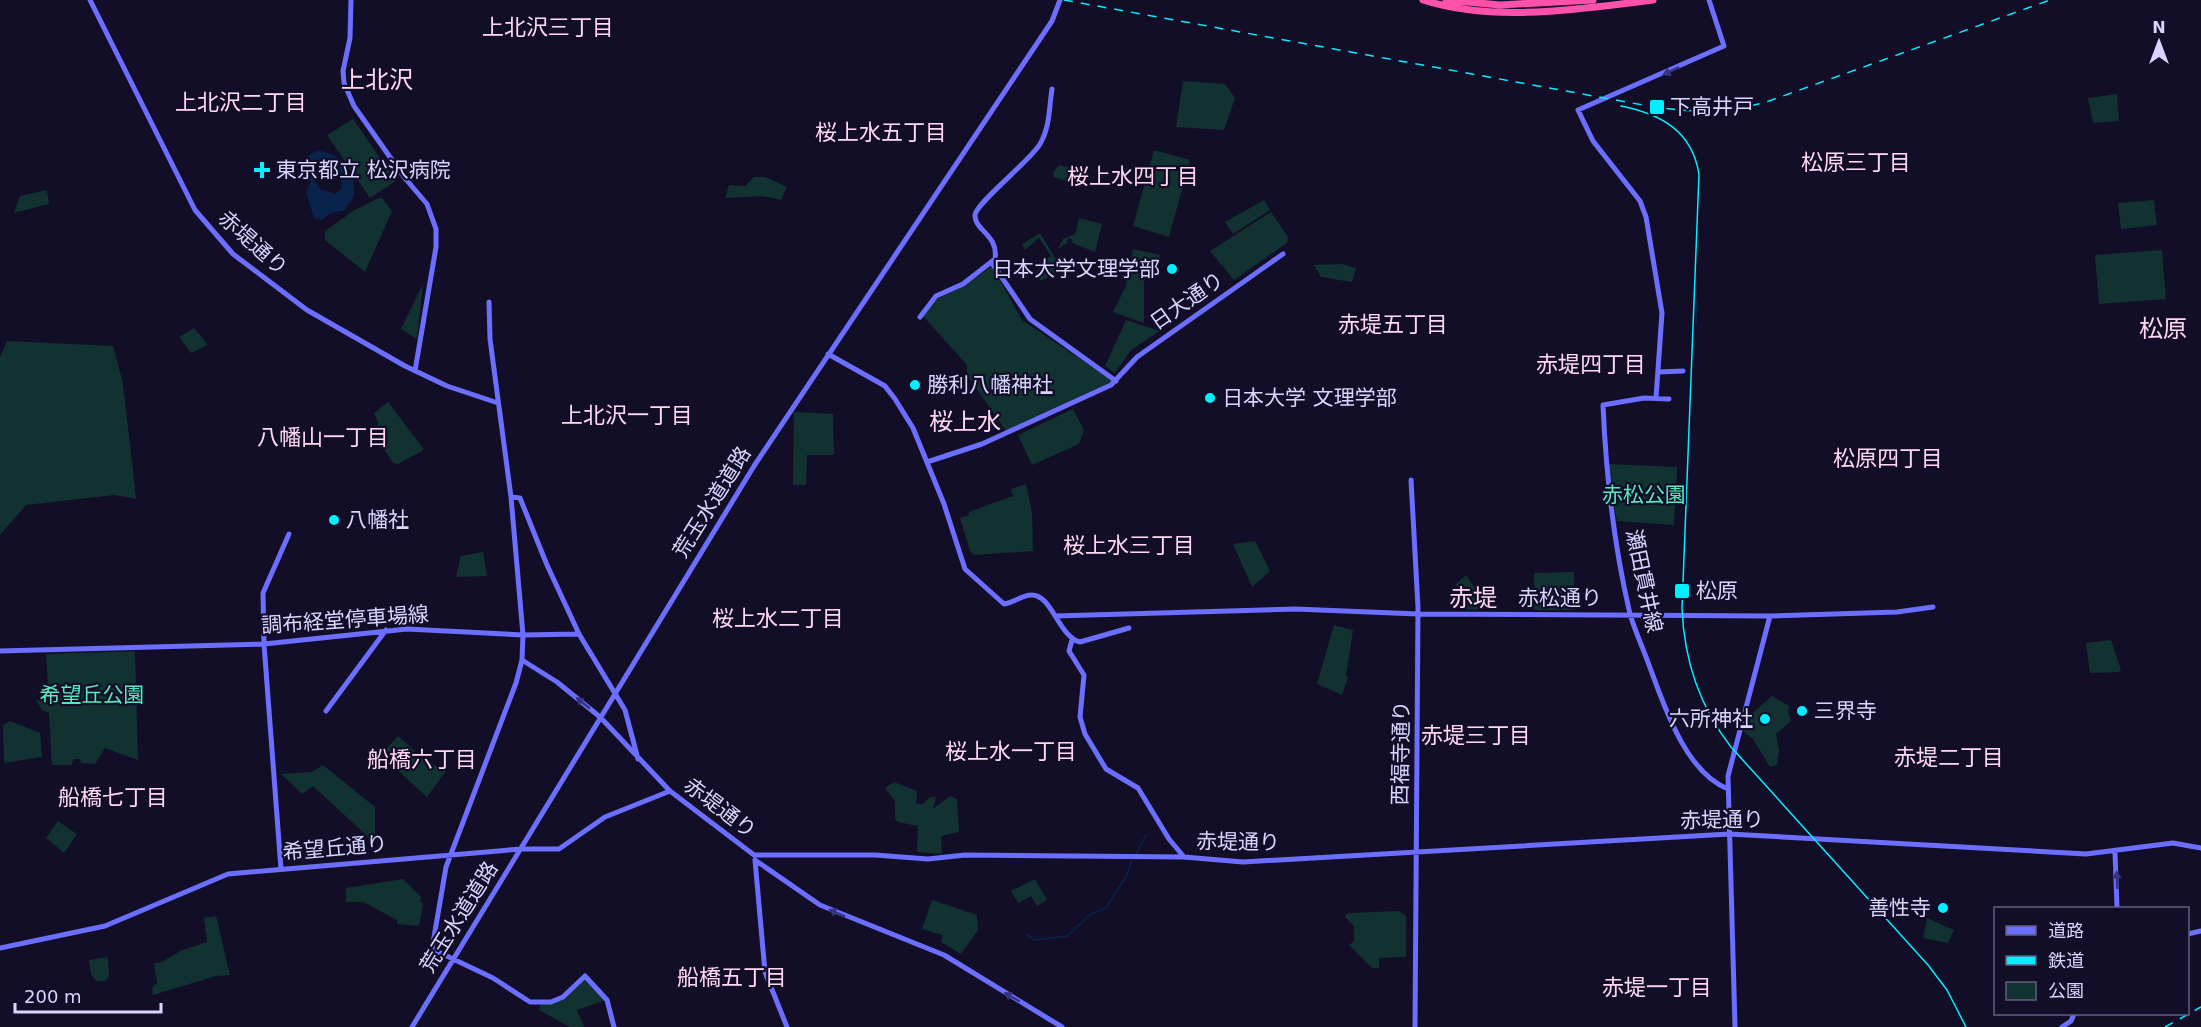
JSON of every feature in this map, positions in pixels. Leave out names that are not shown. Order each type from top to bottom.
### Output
[{"type":"highway","points":[[1423,0],[1458,8],[1500,11],[1653,0]]},
{"type":"highway","points":[[1446,0],[1500,5],[1593,0]]},
{"type":"street","name":"赤堤通り","points":[[90,0],[195,210],[215,236],[233,254],[307,310],[432,380],[498,402]]},
{"type":"street","points":[[351,0],[350,38],[343,71],[344,83],[354,106],[404,177],[427,204],[436,229],[436,247],[416,371]]},
{"type":"street","name":"荒玉水道道路","points":[[412,1027],[754,466],[1058,7],[1060,0]]},
{"type":"street","points":[[1669,399],[1656,398],[1658,343],[1662,313],[1643,208],[1593,141],[1578,110],[1724,46],[1709,0]]},
{"type":"street","points":[[920,317],[936,296],[950,287],[963,284],[992,263],[996,255],[995,243],[977,221],[975,213],[979,206],[1008,181],[1039,146],[1046,130],[1052,89]]},
{"type":"street","name":"日大通り","points":[[1116,381],[1132,361],[1150,347],[1283,254]]},
{"type":"street","points":[[927,462],[1006,434],[1116,381],[1030,318],[992,263]]},
{"type":"street","points":[[489,302],[490,339],[511,496],[524,635],[522,660],[442,880],[432,949],[493,978],[518,996],[541,1004],[563,997],[585,976],[607,1000],[614,1027]]},
{"type":"street","points":[[828,354],[885,386],[909,419],[969,575],[1004,604],[1033,594],[1046,603],[1066,635],[1072,640],[1080,642],[1129,628]]},
{"type":"street","points":[[1658,372],[1683,371]]},
{"type":"street","name":"瀬田貫井線","points":[[1656,398],[1603,405],[1605,462],[1631,615],[1676,734],[1715,782],[1728,789]]},
{"type":"street","name":"西福寺通り","points":[[1411,480],[1418,614],[1415,1027]]},
{"type":"street","name":"赤堤通り","points":[[511,496],[520,498],[524,505],[547,565],[579,634],[616,692],[629,721],[639,760],[670,792],[755,858],[875,855],[928,859],[965,855],[1184,857],[1243,862],[1729,834],[2086,854],[2173,843],[2201,848]]},
{"type":"street","points":[[282,869],[264,644],[263,592],[289,534]]},
{"type":"street","name":"赤松通り","points":[[1055,616],[1294,609],[1418,614],[1770,615],[1934,607]]},
{"type":"street","points":[[1735,1027],[1728,789],[1732,760],[1770,615]]},
{"type":"street","name":"調布経堂停車場線","points":[[0,651],[95,646],[264,644],[386,630],[425,629],[524,635],[579,634]]},
{"type":"street","points":[[326,711],[386,630]]},
{"type":"street","points":[[1072,640],[1069,651],[1083,675],[1080,717],[1084,734],[1106,769],[1138,788],[1169,839],[1184,857]]},
{"type":"street","points":[[522,660],[557,682],[600,717],[639,760]]},
{"type":"street","name":"希望丘通り","points":[[0,948],[105,926],[228,874],[521,849],[559,849],[605,817],[670,792]]},
{"type":"street","points":[[2115,852],[2117,907]]},
{"type":"street","points":[[755,858],[765,972],[787,1027]]},
{"type":"street","points":[[755,858],[811,901],[850,919],[944,955],[1062,1027]]},
{"type":"street","points":[[2062,1027],[2071,1021],[2074,1015]]},
{"type":"green space","points":[[1183,81],[1225,84],[1235,98],[1224,130],[1176,127]]},
{"type":"green space","points":[[2117,94],[2119,121],[2093,123],[2088,98]]},
{"type":"green space","points":[[353,119],[396,181],[370,198],[327,135]]},
{"type":"green space","points":[[1154,150],[1190,160],[1169,237],[1133,226]]},
{"type":"green space","points":[[1059,165],[1088,172],[1084,187],[1054,177],[1053,172]]},
{"type":"green space","points":[[754,177],[765,177],[787,187],[781,200],[763,196],[725,198],[729,185],[745,186]]},
{"type":"green space","points":[[47,190],[49,204],[14,213],[20,196]]},
{"type":"green space","points":[[381,197],[392,211],[365,272],[325,240],[325,231],[353,211]]},
{"type":"green space","points":[[1264,200],[1270,210],[1233,234],[1225,222]]},
{"type":"green space","points":[[2154,200],[2157,225],[2121,229],[2118,203]]},
{"type":"green space","points":[[1271,212],[1288,237],[1287,243],[1234,280],[1210,251]]},
{"type":"green space","points":[[1079,218],[1102,224],[1095,252],[1072,243],[1073,240],[1068,238],[1067,243],[1058,249],[1063,239],[1075,234]]},
{"type":"green space","points":[[1040,233],[1062,269],[1041,281],[1036,272],[1039,270],[1037,265],[1051,256],[1039,238],[1025,250],[1022,244]]},
{"type":"green space","points":[[1133,249],[1160,255],[1159,264],[1144,278],[1144,323],[1113,312],[1126,286]]},
{"type":"green space","points":[[2162,250],[2166,299],[2099,304],[2095,255]]},
{"type":"green space","points":[[1342,264],[1356,268],[1352,282],[1321,277],[1314,265]]},
{"type":"green space","points":[[992,266],[1022,320],[1113,381],[1006,431],[967,375],[967,365],[923,316],[937,299],[966,285]]},
{"type":"green space","points":[[423,284],[417,339],[401,329]]},
{"type":"green space","points":[[1126,320],[1160,331],[1131,350],[1115,373],[1105,366]]},
{"type":"green space","points":[[194,328],[208,345],[191,353],[179,337]]},
{"type":"green space","points":[[7,341],[113,346],[123,383],[136,499],[115,495],[26,505],[0,535],[0,357]]},
{"type":"green space","points":[[388,402],[423,448],[422,451],[398,464],[393,463],[373,432],[377,429],[378,422],[374,413]]},
{"type":"green space","points":[[1073,409],[1084,430],[1079,444],[1032,465],[1018,435]]},
{"type":"green space","points":[[794,412],[833,414],[834,455],[807,455],[806,485],[793,485]]},
{"type":"green space","name":"赤松公園","points":[[1609,464],[1677,467],[1674,525],[1617,521],[1607,467]]},
{"type":"green space","points":[[1026,484],[1032,512],[1033,551],[974,555],[970,551],[960,518],[969,515],[969,512],[1013,496],[1011,489]]},
{"type":"green space","points":[[1255,541],[1270,571],[1252,587],[1233,544]]},
{"type":"green space","points":[[483,552],[487,576],[456,577],[461,556]]},
{"type":"green space","points":[[1574,572],[1574,610],[1534,610],[1534,573]]},
{"type":"green space","points":[[1466,575],[1482,599],[1483,610],[1460,609],[1461,589],[1455,585]]},
{"type":"green space","points":[[1334,625],[1353,630],[1346,676],[1348,677],[1342,695],[1317,684]]},
{"type":"green space","points":[[2111,640],[2121,670],[2090,673],[2086,643]]},
{"type":"green space","name":"希望丘公園","points":[[135,651],[138,760],[105,748],[95,764],[81,763],[80,759],[74,759],[71,765],[52,765],[49,713],[42,710],[36,700],[49,699],[46,654]]},
{"type":"green space","points":[[1772,696],[1789,706],[1791,721],[1776,734],[1779,750],[1777,765],[1770,767],[1753,739],[1744,732],[1748,717]]},
{"type":"green space","points":[[10,721],[40,733],[42,757],[4,763],[3,725]]},
{"type":"green space","points":[[398,736],[426,761],[446,771],[427,797],[381,755]]},
{"type":"green space","points":[[323,765],[375,807],[375,838],[368,837],[313,786],[302,794],[281,774],[312,772]]},
{"type":"green space","points":[[894,782],[917,791],[916,804],[923,804],[930,797],[936,797],[933,809],[950,796],[957,799],[959,832],[941,836],[942,854],[917,852],[918,826],[898,822],[895,819],[895,801],[885,788]]},
{"type":"green space","points":[[58,821],[77,834],[64,853],[46,838]]},
{"type":"green space","points":[[403,879],[421,897],[420,901],[423,904],[419,926],[397,924],[397,920],[363,902],[346,902],[346,888]]},
{"type":"green space","points":[[1035,879],[1047,900],[1037,906],[1031,896],[1018,903],[1011,891]]},
{"type":"green space","points":[[932,900],[977,915],[978,930],[961,954],[941,942],[943,935],[922,929]]},
{"type":"green space","points":[[1399,911],[1406,916],[1406,957],[1379,958],[1379,968],[1372,968],[1349,945],[1354,941],[1354,926],[1345,917],[1348,913]]},
{"type":"green space","points":[[216,916],[230,975],[216,976],[153,995],[152,987],[157,983],[154,963],[162,962],[180,951],[207,942],[204,918]]},
{"type":"green space","points":[[1927,918],[1954,930],[1948,943],[1923,938]]},
{"type":"green space","points":[[108,957],[109,976],[105,981],[96,981],[91,974],[89,960]]},
{"type":"green space","points":[[585,977],[606,1000],[577,1010],[584,1027],[570,1027],[539,1010],[541,1004],[551,1003]]},
{"type":"water","points":[[317,151],[332,154],[349,171],[354,186],[353,196],[345,210],[331,213],[322,220],[314,218],[306,192],[311,181],[306,161],[311,154]],"holes":[[[319,163],[336,167],[342,176],[341,190],[334,194],[320,189],[314,179],[314,166]]]},
{"type":"waterway","points":[[1696,325],[1697,302]]},
{"type":"waterway","points":[[1135,856],[1146,835]]},
{"type":"waterway","points":[[1822,855],[1831,853]]},
{"type":"waterway","points":[[1026,934],[1035,940],[1067,936],[1091,914],[1106,908],[1126,877],[1132,860]]},
{"type":"tram line","points":[[1621,106],[1649,114],[1672,127],[1689,146],[1699,174],[1682,608],[1686,646],[1695,682],[1710,715],[1731,747],[1928,965],[1947,990],[1966,1027]]},
{"type":"railway","points":[[1064,0],[1643,105],[1675,110],[1707,111],[1738,108],[1769,101],[2050,0]]},
{"type":"railway","points":[[2189,1014],[2201,1007]]},
{"type":"railway","points":[[2165,1027],[2187,1015]]},
{"type":"place","name":"下高井戸","points":[[1657,107]]},
{"type":"place","name":"東京都立 松沢病院","points":[[262,170]]},
{"type":"place","name":"日本大学文理学部","points":[[1172,269]]},
{"type":"place","name":"勝利八幡神社","points":[[915,385]]},
{"type":"place","name":"日本大学 文理学部","points":[[1210,398]]},
{"type":"place","name":"八幡社","points":[[334,520]]},
{"type":"place","name":"松原","points":[[1682,591]]},
{"type":"place","name":"三界寺","points":[[1802,711]]},
{"type":"place","name":"六所神社","points":[[1765,719]]},
{"type":"place","name":"善性寺","points":[[1943,908]]},
{"type":"district","name":"上北沢三丁目","points":[[548,27]]},
{"type":"district","name":"上北沢","points":[[377,80]]},
{"type":"district","name":"上北沢二丁目","points":[[241,102]]},
{"type":"district","name":"桜上水五丁目","points":[[881,132]]},
{"type":"district","name":"松原三丁目","points":[[1856,162]]},
{"type":"district","name":"桜上水四丁目","points":[[1133,176]]},
{"type":"district","name":"赤堤五丁目","points":[[1393,324]]},
{"type":"district","name":"松原","points":[[2163,329]]},
{"type":"district","name":"赤堤四丁目","points":[[1591,364]]},
{"type":"district","name":"上北沢一丁目","points":[[627,415]]},
{"type":"district","name":"桜上水","points":[[965,422]]},
{"type":"district","name":"八幡山一丁目","points":[[323,437]]},
{"type":"district","name":"松原四丁目","points":[[1888,458]]},
{"type":"district","name":"桜上水三丁目","points":[[1129,545]]},
{"type":"district","name":"赤堤","points":[[1473,598]]},
{"type":"district","name":"桜上水二丁目","points":[[778,618]]},
{"type":"district","name":"赤堤三丁目","points":[[1476,735]]},
{"type":"district","name":"桜上水一丁目","points":[[1011,751]]},
{"type":"district","name":"赤堤二丁目","points":[[1949,757]]},
{"type":"district","name":"船橋六丁目","points":[[422,759]]},
{"type":"district","name":"船橋七丁目","points":[[113,797]]},
{"type":"district","name":"船橋五丁目","points":[[732,977]]},
{"type":"district","name":"赤堤一丁目","points":[[1657,987]]}]
